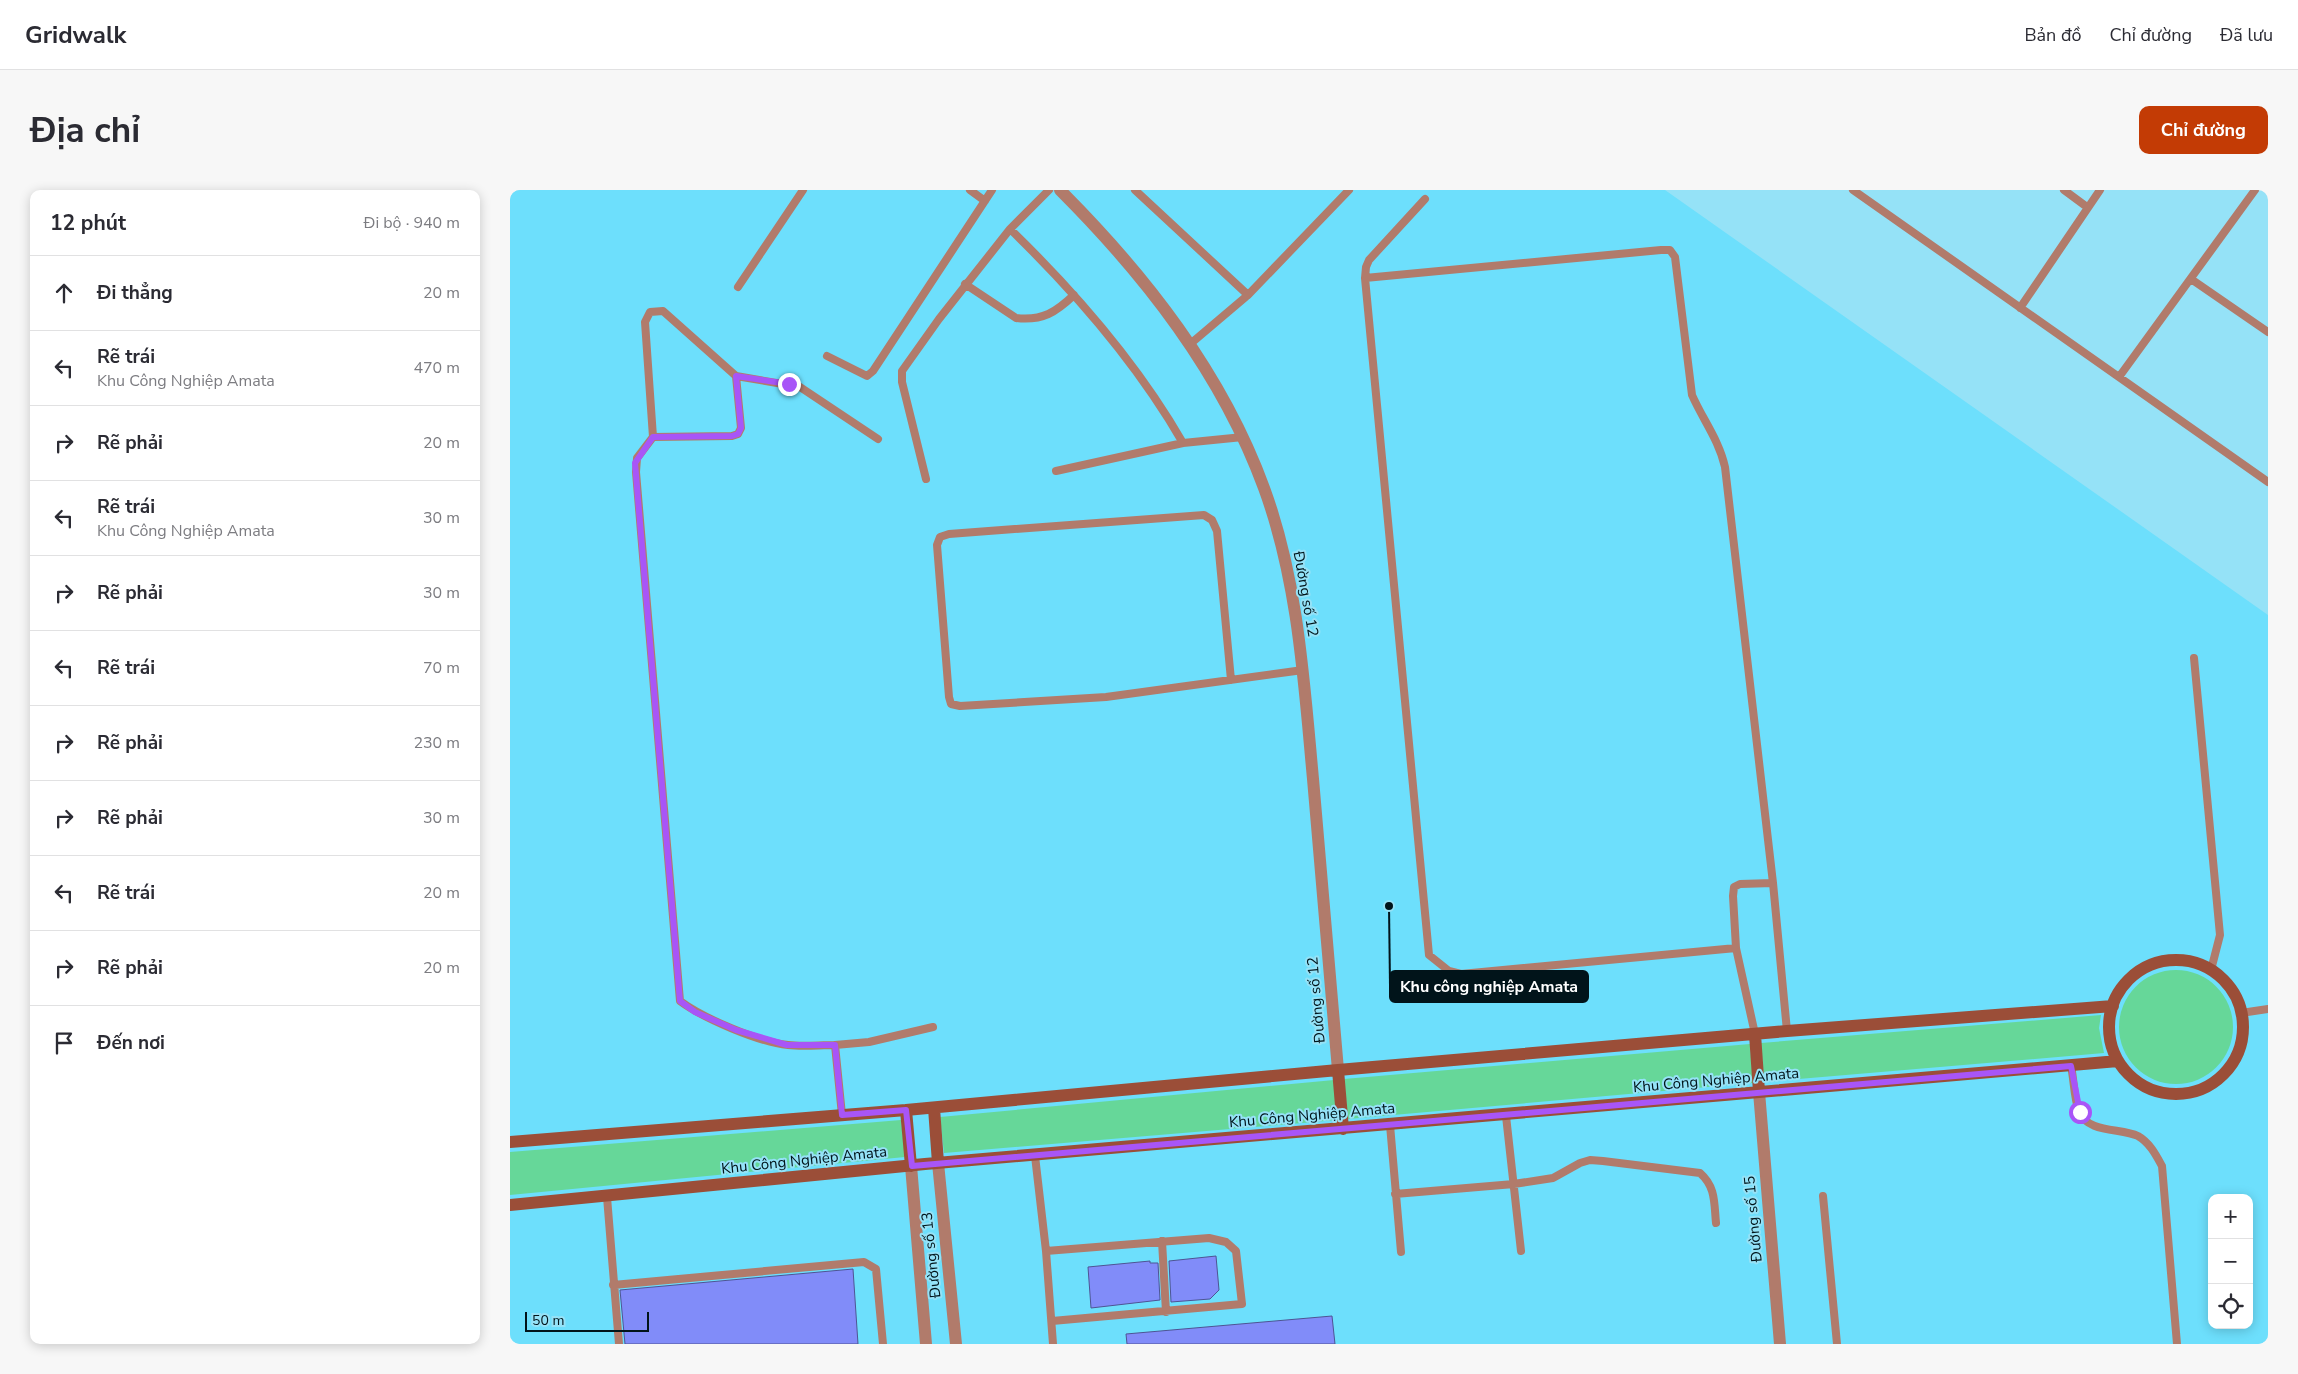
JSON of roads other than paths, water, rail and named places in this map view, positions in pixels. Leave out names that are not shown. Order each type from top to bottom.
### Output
[{"type":"street","name":"Đường số 12","points":[[1060,190],[1106,236],[1157,298],[1207,371],[1243,437],[1264,488],[1283,553],[1303,670],[1338,1070]]},
{"type":"street","points":[[2173,960],[2193,962],[2211,970],[2225,982],[2235,996],[2241,1013],[2242,1034],[2237,1054],[2226,1072],[2210,1086],[2197,1091],[2169,1094],[2149,1089],[2131,1078],[2118,1061],[2111,1043],[2109,1024],[2112,1006],[2122,988],[2136,973],[2153,964],[2173,960]]},
{"type":"street","points":[[510,1142],[934,1108],[1338,1070],[1787,1031],[2112,1006]]},
{"type":"street","points":[[1755,1034],[1759,1092]]},
{"type":"street","name":"Khu Công Nghiệp Amata","points":[[510,1205],[607,1197],[938,1163],[1506,1116],[2118,1061]]},
{"type":"street","points":[[1338,1070],[1343,1129]]},
{"type":"street","name":"Đường số 15","points":[[1759,1092],[1780,1344]]},
{"type":"street","points":[[934,1108],[938,1163]]},
{"type":"street","points":[[906,1110],[912,1166]]},
{"type":"street","name":"Đường số 13","points":[[938,1163],[956,1344]]},
{"type":"street","name":"Đường số 13","points":[[912,1166],[926,1344]]},
{"type":"lane","points":[[738,286],[803,190]]},
{"type":"lane","points":[[970,190],[985,201]]},
{"type":"lane","points":[[827,356],[860,374],[867,376],[874,371],[992,190]]},
{"type":"lane","points":[[926,479],[900,376],[902,371],[966,284],[1010,229],[1048,190]]},
{"type":"lane","points":[[1134,190],[1248,295]]},
{"type":"lane","points":[[1189,345],[1248,295],[1350,190]]},
{"type":"lane","points":[[1853,190],[2268,482]]},
{"type":"lane","points":[[2064,190],[2087,207]]},
{"type":"lane","points":[[2020,308],[2100,190]]},
{"type":"lane","points":[[2119,377],[2254,190]]},
{"type":"lane","points":[[1425,199],[1369,260],[1365,278],[1429,955],[1449,971],[1461,974],[1736,948]]},
{"type":"lane","points":[[1010,229],[1112,337],[1166,412],[1183,443]]},
{"type":"lane","points":[[1365,278],[1661,250],[1670,250],[1675,257],[1692,395],[1699,412],[1717,439],[1725,467],[1773,883],[1787,1031]]},
{"type":"lane","points":[[2190,278],[2268,332]]},
{"type":"lane","points":[[966,284],[1016,318],[1022,319],[1056,312],[1074,295]]},
{"type":"lane","points":[[878,439],[800,387],[736,376],[663,310],[650,312],[646,322],[653,437],[637,458],[636,472],[680,1001],[695,1012],[736,1030],[787,1045],[835,1045],[868,1042],[932,1028]]},
{"type":"lane","points":[[653,437],[732,436],[738,434],[741,428],[736,376]]},
{"type":"lane","points":[[1056,471],[1183,443],[1243,437]]},
{"type":"lane","points":[[1231,680],[1217,531],[1212,520],[1204,515],[949,534],[940,537],[937,546],[949,697],[952,704],[960,706],[1106,697],[1231,680],[1303,670]]},
{"type":"lane","points":[[2194,658],[2220,935],[2211,970]]},
{"type":"lane","points":[[1755,1034],[1736,948],[1734,887],[1740,884],[1773,883]]},
{"type":"lane","points":[[2241,1013],[2268,1009]]},
{"type":"lane","points":[[835,1045],[842,1115]]},
{"type":"lane","points":[[2071,1066],[2080,1112],[2086,1121],[2138,1136],[2154,1150],[2162,1166],[2177,1344]]},
{"type":"lane","points":[[1506,1116],[1521,1251]]},
{"type":"lane","points":[[1390,1125],[1401,1252]]},
{"type":"lane","points":[[1035,1156],[1046,1251],[1053,1344]]},
{"type":"lane","points":[[1395,1194],[1514,1184],[1553,1178],[1580,1163],[1590,1160],[1690,1170],[1700,1173],[1708,1180],[1714,1191],[1716,1223]]},
{"type":"lane","points":[[1823,1196],[1837,1344]]},
{"type":"lane","points":[[607,1197],[619,1344]]},
{"type":"lane","points":[[1046,1251],[1209,1238],[1226,1242],[1236,1251],[1242,1304],[1052,1321]]},
{"type":"lane","points":[[1162,1241],[1166,1312]]},
{"type":"lane","points":[[614,1285],[864,1262],[876,1269],[883,1344]]},
{"type":"place","name":"Khu công nghiệp Amata","points":[[1389,906]]}]
